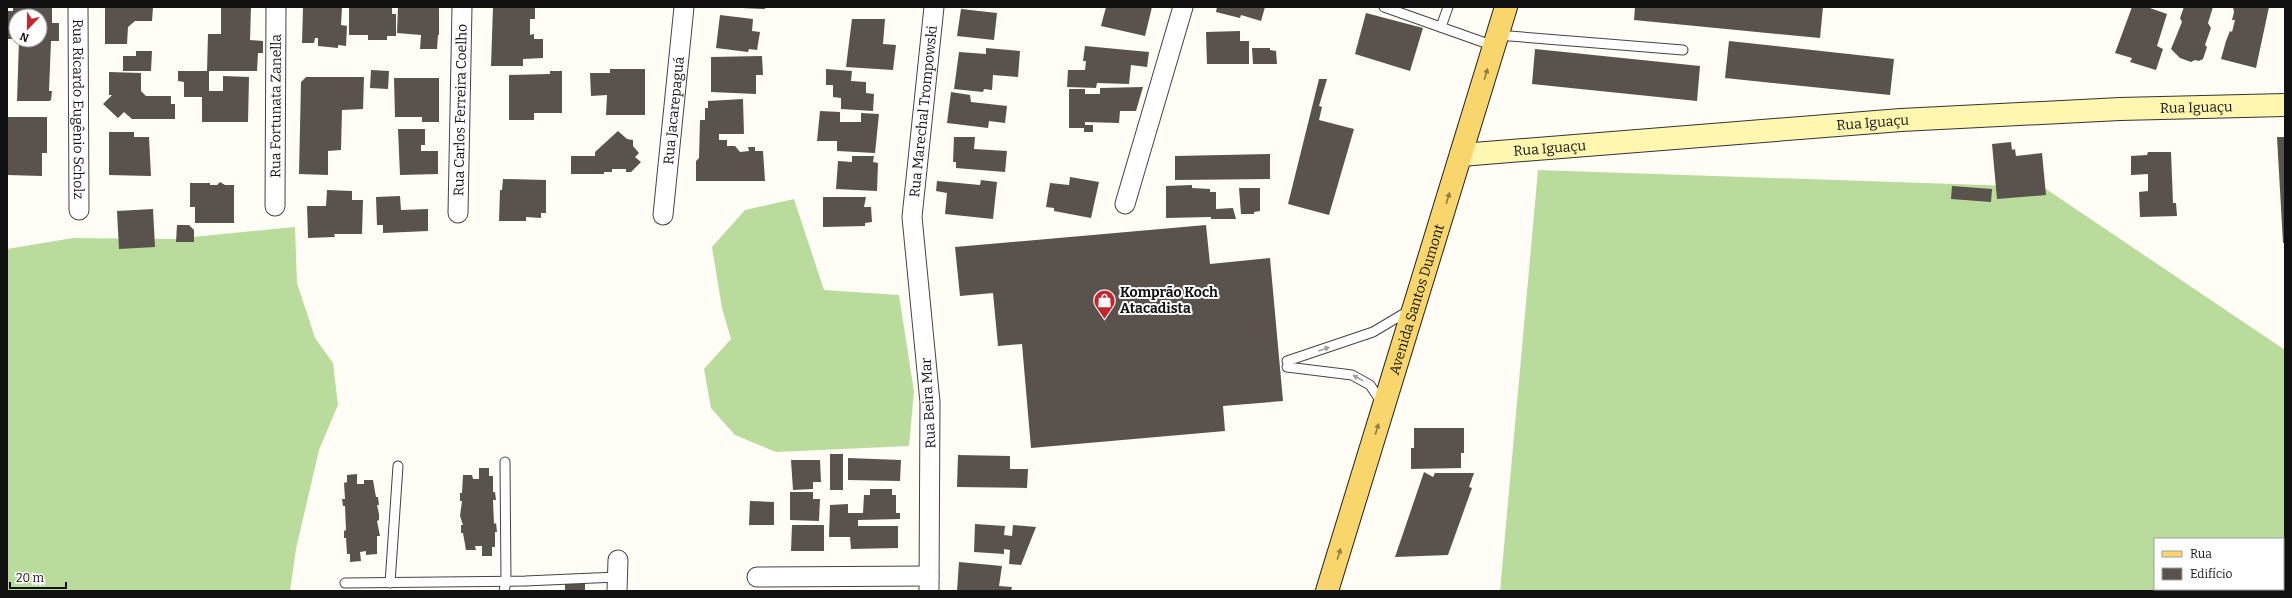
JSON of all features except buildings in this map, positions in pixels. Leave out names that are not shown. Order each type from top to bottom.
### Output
[{"type":"main road","name":"Avenida Santos Dumont","points":[[1327,591],[1506,7]]},
{"type":"street","name":"Rua Ricardo Eugênio Scholz","points":[[78,7],[79,210]]},
{"type":"street","name":"Rua Fortunata Zanella","points":[[275,206],[276,7]]},
{"type":"street","name":"Rua Carlos Ferreira Coelho","points":[[458,213],[462,7]]},
{"type":"street","name":"Rua Jacarepaguá","points":[[663,215],[684,7]]},
{"type":"street","name":"Rua Marechal Trompowski","points":[[912,216],[934,7]]},
{"type":"street","points":[[1125,204],[1183,7]]},
{"type":"street","name":"Rua Iguaçu","points":[[1461,155],[1900,120],[2105,110],[2285,104]]},
{"type":"street","name":"Rua Beira Mar","points":[[912,216],[930,402],[929,583]]},
{"type":"street","points":[[757,577],[929,583]]},
{"type":"lane","points":[[1384,7],[1441,27],[1496,41],[1683,50]]},
{"type":"lane","points":[[1441,27],[1448,7]]},
{"type":"lane","points":[[1384,406],[1370,385],[1352,374],[1287,364],[1373,332],[1414,307]]},
{"type":"lane","points":[[504,591],[506,582],[505,462]]},
{"type":"lane","points":[[390,583],[398,466]]},
{"type":"lane","points":[[345,583],[506,582],[618,576]]},
{"type":"green space","points":[[1538,170],[2043,187],[2285,350],[2285,591],[1500,591]]},
{"type":"green space","points":[[794,199],[824,290],[899,295],[914,392],[909,446],[776,452],[735,435],[711,408],[704,369],[731,339],[722,308],[712,247],[745,210]]},
{"type":"green space","points":[[295,227],[297,283],[315,338],[333,363],[338,405],[319,450],[296,549],[290,591],[7,591],[7,249],[73,238],[172,239]]},
{"type":"place","name":"Komprão Koch Atacadista","points":[[1105,320]]}]
